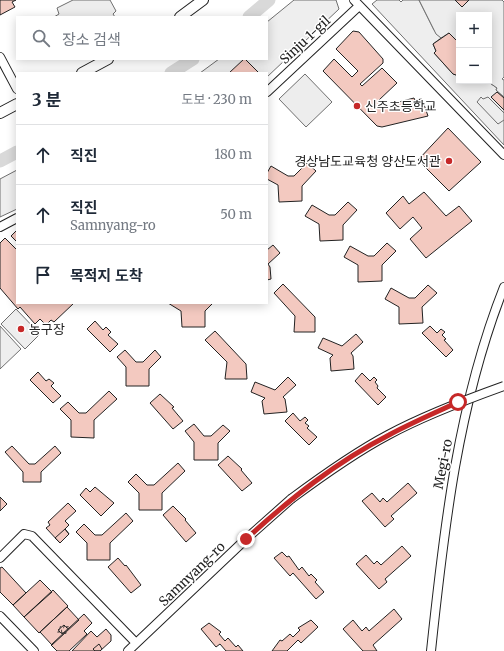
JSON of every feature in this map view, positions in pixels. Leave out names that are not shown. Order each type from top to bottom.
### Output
[{"type":"main road","points":[[181,16],[203,0]]},
{"type":"main road","points":[[84,72],[106,60]]},
{"type":"main road","points":[[0,113],[16,105]]},
{"type":"street","name":"Sinju 1-gil","points":[[268,91],[356,3]]},
{"type":"street","points":[[356,3],[504,155]]},
{"type":"street","points":[[0,57],[16,87]]},
{"type":"street","points":[[0,227],[16,219]]},
{"type":"street","name":"Megi-ro","points":[[431,651],[442,544],[459,443],[492,317],[504,287]]},
{"type":"street","name":"Samnyang-ro","points":[[128,651],[246,539],[291,499],[324,475],[388,435],[458,402],[504,386]]},
{"type":"street","points":[[0,558],[24,534],[32,536],[136,643]]},
{"type":"street","points":[[0,616],[34,651]]},
{"type":"shaded area","points":[[73,0],[110,0],[116,11],[113,14],[114,16],[56,16],[59,14],[57,8]]},
{"type":"shaded area","points":[[294,0],[336,0],[339,9],[268,76],[268,72],[201,72],[218,60],[268,60],[268,21]]},
{"type":"shaded area","points":[[377,0],[399,0],[401,2],[403,0],[419,0],[434,30],[441,38],[433,44],[436,51],[434,53],[453,74],[456,75],[456,84],[491,84],[497,88],[496,90],[504,97],[504,145],[372,4]]},
{"type":"shaded area","points":[[419,0],[502,0],[504,2],[504,77],[502,79],[504,80],[504,97],[496,90],[497,88],[491,84],[492,12],[456,12],[456,40],[449,33],[441,38],[436,34]]},
{"type":"shaded area","points":[[305,74],[332,102],[306,127],[279,99]]},
{"type":"shaded area","points":[[481,97],[483,99],[488,97],[504,113],[504,120],[498,124],[477,102]]},
{"type":"shaded area","points":[[16,171],[16,209],[0,217],[0,179]]},
{"type":"shaded area","name":"농구장","points":[[16,309],[40,334],[25,349],[1,324]]},
{"type":"shaded area","points":[[0,326],[21,349],[0,369]]},
{"type":"building","points":[[0,0],[16,0],[12,2],[15,7],[0,15]]},
{"type":"building","points":[[455,0],[469,0],[462,7]]},
{"type":"building","points":[[353,31],[359,32],[383,59],[383,63],[360,84],[362,86],[382,68],[397,83],[379,100],[386,107],[414,98],[415,100],[422,99],[428,116],[382,127],[377,126],[323,71],[334,59],[352,77],[358,71],[336,49]]},
{"type":"building","points":[[449,33],[456,40],[456,75],[453,74],[434,53],[436,51],[433,44]]},
{"type":"building","points":[[243,60],[246,60],[258,72],[230,72]]},
{"type":"building","points":[[497,92],[504,98],[504,110],[491,97]]},
{"type":"building","name":"경상남도교육청 양산도서관","points":[[448,128],[481,162],[449,191],[418,160]]},
{"type":"building","points":[[307,163],[316,171],[302,186],[302,201],[279,202],[278,185],[268,180],[268,171],[271,166],[288,176],[294,176]]},
{"type":"building","points":[[424,192],[446,216],[459,206],[472,221],[426,258],[410,239],[422,228],[413,217],[400,229],[386,213],[403,196],[409,204]]},
{"type":"building","points":[[348,202],[357,210],[343,225],[343,240],[320,241],[319,224],[305,216],[312,205],[329,215],[335,215]]},
{"type":"building","points":[[16,231],[16,241],[11,236]]},
{"type":"building","points":[[5,238],[16,249],[16,304],[73,304],[54,322],[51,320],[46,325],[40,319],[35,324],[20,307],[18,309],[0,288],[0,243]]},
{"type":"building","points":[[387,243],[396,251],[382,265],[382,281],[358,282],[358,265],[344,257],[350,246],[368,256],[374,256]]},
{"type":"building","points":[[273,245],[280,253],[268,264],[268,249]]},
{"type":"building","points":[[268,264],[270,267],[271,279],[268,280]]},
{"type":"building","points":[[283,284],[315,317],[315,332],[294,332],[295,316],[274,293]]},
{"type":"building","points":[[428,285],[437,293],[422,307],[423,323],[399,324],[399,307],[385,299],[391,288],[409,298],[415,298]]},
{"type":"building","points":[[170,304],[212,304],[205,311],[205,327],[182,327],[181,311]]},
{"type":"building","points":[[95,321],[103,330],[106,327],[111,332],[108,335],[118,344],[110,352],[87,329]]},
{"type":"building","points":[[430,326],[437,333],[441,329],[445,332],[442,335],[446,339],[444,340],[453,350],[446,357],[422,333]]},
{"type":"building","points":[[215,331],[246,364],[247,379],[225,379],[227,362],[205,340]]},
{"type":"building","points":[[356,334],[363,342],[351,353],[353,356],[354,369],[331,371],[330,358],[333,355],[318,348],[323,338],[342,346]]},
{"type":"building","points":[[125,350],[136,362],[143,362],[155,350],[161,357],[149,369],[149,386],[126,386],[126,367],[117,357]]},
{"type":"building","points":[[38,372],[46,381],[49,379],[54,383],[51,386],[61,396],[53,403],[30,380]]},
{"type":"building","points":[[362,373],[370,381],[374,377],[377,380],[375,382],[378,386],[377,388],[386,397],[378,405],[355,381]]},
{"type":"building","points":[[288,377],[296,385],[283,397],[285,399],[287,412],[264,414],[262,401],[265,398],[251,392],[255,382],[275,390]]},
{"type":"building","points":[[109,391],[117,399],[94,420],[94,438],[71,437],[71,420],[60,409],[68,402],[79,413],[86,413]]},
{"type":"building","points":[[160,394],[174,407],[172,408],[183,421],[173,429],[150,403]]},
{"type":"building","points":[[293,413],[300,421],[305,417],[308,420],[305,423],[309,426],[307,428],[317,437],[309,445],[285,421]]},
{"type":"building","points":[[194,424],[204,436],[211,436],[223,425],[230,431],[218,443],[218,460],[194,460],[194,442],[185,431]]},
{"type":"building","points":[[12,446],[29,464],[35,464],[55,446],[61,453],[41,472],[41,482],[23,482],[23,472],[5,452]]},
{"type":"building","points":[[228,456],[242,469],[241,470],[252,483],[242,491],[218,465]]},
{"type":"building","points":[[178,463],[185,471],[162,493],[162,510],[139,510],[139,493],[128,482],[136,474],[147,485],[154,485]]},
{"type":"building","points":[[408,483],[417,493],[391,516],[394,519],[385,527],[362,501],[372,493],[380,502],[383,498],[387,502]]},
{"type":"building","points":[[95,487],[114,503],[101,516],[80,495],[86,488],[90,492]]},
{"type":"building","points":[[0,497],[7,504],[0,511]]},
{"type":"building","points":[[68,503],[76,511],[65,521],[69,525],[65,529],[69,534],[60,543],[46,528],[50,525],[48,522]]},
{"type":"building","points":[[173,506],[186,519],[185,520],[196,533],[186,542],[163,515]]},
{"type":"building","points":[[126,513],[133,521],[110,543],[110,560],[87,560],[87,543],[76,532],[84,524],[95,535],[102,535]]},
{"type":"building","points":[[65,529],[69,534],[60,543],[55,538]]},
{"type":"building","points":[[402,546],[411,556],[385,579],[387,582],[379,589],[356,564],[366,555],[374,564],[377,561],[381,565]]},
{"type":"building","points":[[282,552],[287,557],[289,556],[299,570],[302,567],[309,576],[311,574],[317,580],[315,582],[324,592],[316,599],[293,573],[290,576],[274,558]]},
{"type":"building","points":[[118,558],[125,566],[126,565],[141,585],[131,593],[108,567]]},
{"type":"building","points":[[2,567],[26,593],[13,605],[0,592],[0,568]]},
{"type":"building","points":[[40,580],[52,592],[24,617],[13,605]]},
{"type":"building","points":[[53,590],[68,606],[39,633],[24,617]]},
{"type":"building","points":[[67,607],[79,620],[52,645],[40,632]]},
{"type":"building","points":[[394,609],[402,619],[373,645],[377,651],[363,651],[343,629],[353,620],[362,631],[366,627],[369,631]]},
{"type":"building","points":[[84,614],[92,623],[84,631],[87,634],[69,651],[57,651],[51,645]]},
{"type":"building","points":[[311,620],[318,627],[301,643],[298,640],[287,651],[272,651],[280,640],[282,641],[290,634],[293,637],[300,630],[298,628]]},
{"type":"building","points":[[209,623],[221,632],[219,634],[225,641],[228,638],[236,647],[238,645],[243,651],[226,651],[220,644],[216,647],[201,629]]},
{"type":"building","points":[[64,625],[68,629],[62,634],[58,630]]},
{"type":"building","points":[[106,629],[111,635],[111,641],[100,651],[72,651],[91,631],[97,637]]},
{"type":"building","points":[[99,644],[102,649],[100,651],[95,651],[93,649]]},
{"type":"waterway","points":[[250,16],[269,0]]},
{"type":"waterway","points":[[173,72],[191,60]]},
{"type":"waterway","points":[[0,161],[16,153]]},
{"type":"place","name":"신주초등학교","points":[[357,106]]},
{"type":"place","name":"경상남도교육청 양산도서관","points":[[449,161]]},
{"type":"place","name":"농구장","points":[[21,329]]},
{"type":"route","points":[[246,539],[291,499],[324,475],[388,435],[458,402]]}]
